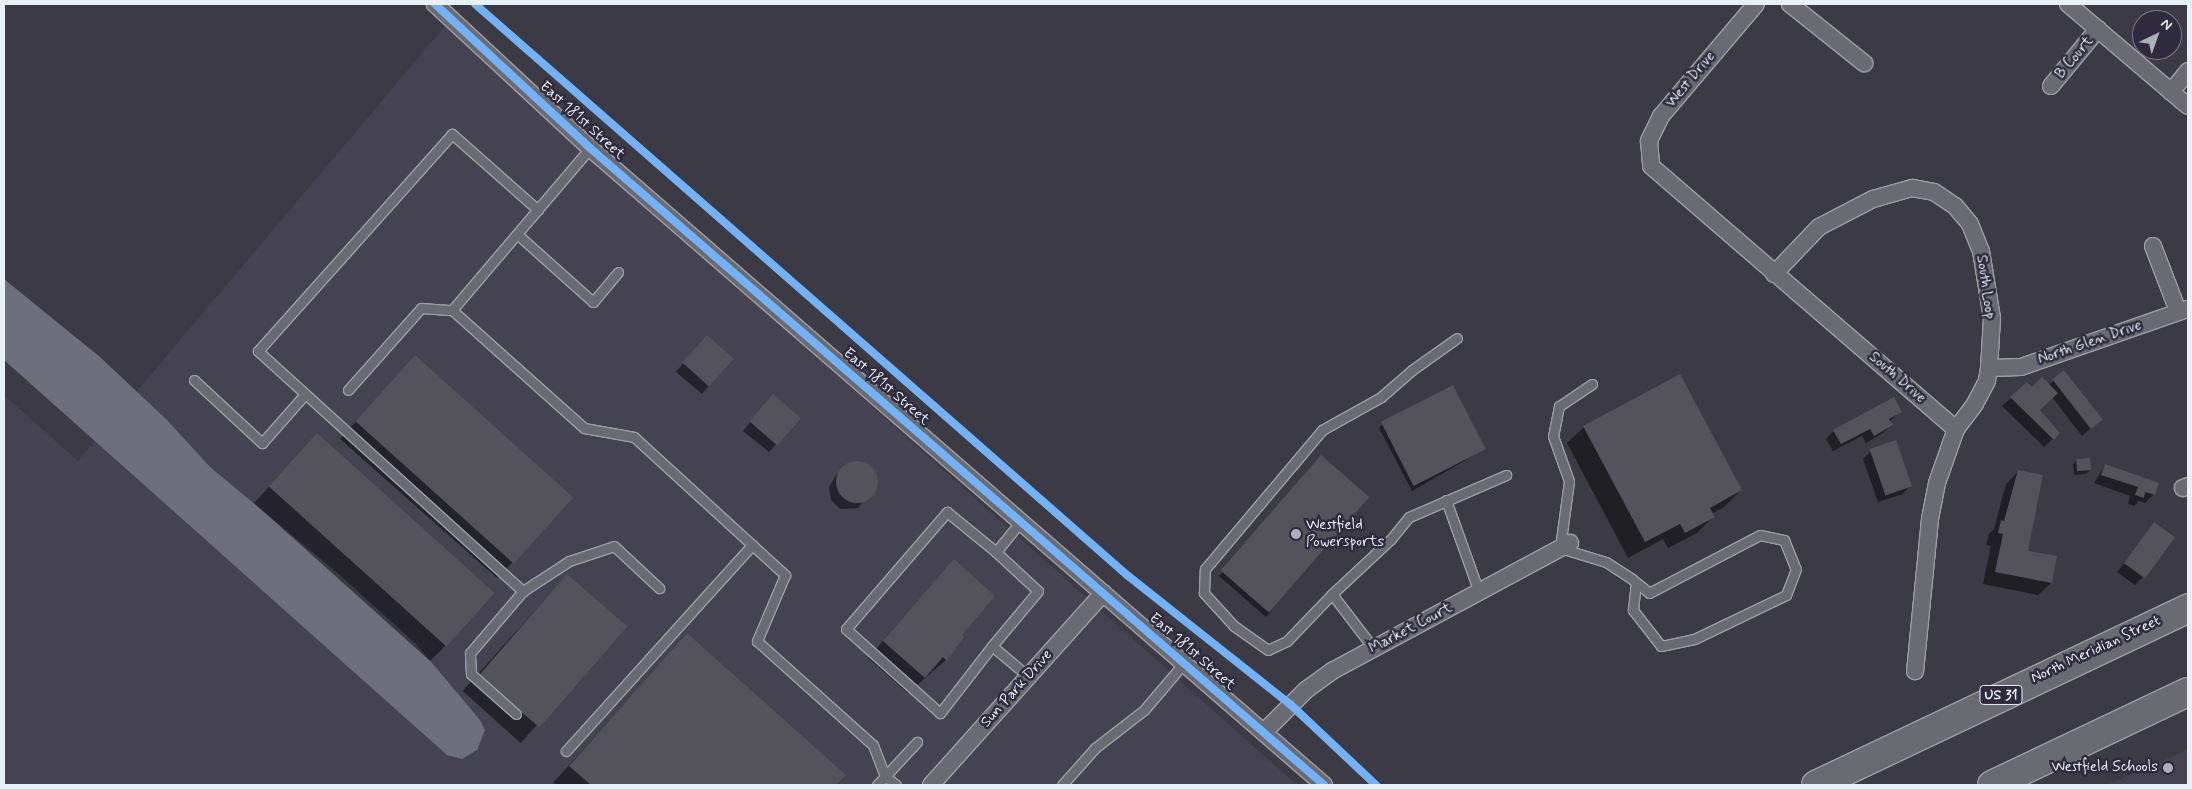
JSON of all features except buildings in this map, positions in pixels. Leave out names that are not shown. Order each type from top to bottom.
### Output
[{"type":"highway","name":"North Meridian Street","points":[[1816,785],[2188,608]]},
{"type":"highway","points":[[1992,785],[2188,692]]},
{"type":"street","name":"East 181st Street","points":[[435,4],[590,148],[1324,785]]},
{"type":"street","name":"West Drive","points":[[1651,166],[1649,141],[1661,116],[1756,4]]},
{"type":"street","points":[[1790,4],[1864,63]]},
{"type":"street","points":[[2068,4],[2188,106]]},
{"type":"street","name":"B Court","points":[[2052,86],[2098,29]]},
{"type":"street","points":[[2172,92],[2188,71]]},
{"type":"street","name":"South Drive","points":[[1651,166],[1956,429]]},
{"type":"street","name":"South Loop","points":[[1774,274],[1819,227],[1873,199],[1912,188],[1934,192],[1964,215],[1981,251],[1992,318],[1987,381],[1975,404],[1956,429]]},
{"type":"street","points":[[2153,246],[2183,310]]},
{"type":"street","name":"North Glen Drive","points":[[1989,368],[2020,367],[2183,310]]},
{"type":"street","points":[[1915,671],[1930,518],[1937,482],[1956,429]]},
{"type":"street","name":"Market Court","points":[[1264,732],[1306,690],[1374,649],[1565,546]]},
{"type":"street","name":"Sun Park Drive","points":[[932,785],[1103,593]]},
{"type":"lane","points":[[523,591],[258,351],[452,134],[538,210]]},
{"type":"lane","points":[[452,310],[590,148]]},
{"type":"lane","points":[[517,234],[593,302],[618,272]]},
{"type":"lane","points":[[348,390],[421,308],[452,310],[584,428],[634,437],[785,575],[758,641],[873,745],[885,776],[896,785]]},
{"type":"lane","points":[[1457,338],[1412,370],[1381,397],[1322,430],[1205,569],[1204,593],[1234,626],[1268,650],[1287,641],[1332,594],[1392,539],[1409,517],[1506,475]]},
{"type":"lane","points":[[194,380],[262,443],[305,394]]},
{"type":"lane","points":[[1592,384],[1559,406],[1553,436],[1569,481],[1565,546],[1606,562],[1636,583],[1649,593],[1760,535],[1784,540],[1796,569],[1786,595],[1694,639],[1661,646],[1633,610],[1636,583]]},
{"type":"lane","points":[[1446,500],[1478,592]]},
{"type":"lane","points":[[947,512],[996,552],[1038,591],[940,713],[846,629],[947,512]]},
{"type":"lane","points":[[996,552],[1021,521]]},
{"type":"lane","points":[[566,751],[752,545]]},
{"type":"lane","points":[[516,714],[472,674],[470,653],[523,591],[569,561],[614,546],[659,588]]},
{"type":"lane","points":[[1332,594],[1374,649]]},
{"type":"lane","points":[[992,646],[1029,677]]},
{"type":"lane","points":[[1062,785],[1095,748],[1144,710],[1184,663]]},
{"type":"lane","points":[[877,785],[917,742]]},
{"type":"shaded area","points":[[445,26],[1297,785],[4,785],[4,395],[78,461]]},
{"type":"shaded area","points":[[4,279],[100,357],[167,420],[210,467],[341,576],[416,644],[480,720],[485,730],[477,750],[462,759],[447,755],[4,360]]},
{"type":"shaded area","name":"Westfield Schools","points":[[2188,750],[2188,785],[2106,785]]},
{"type":"cycle path","points":[[435,4],[590,148],[1324,785]]},
{"type":"cycle path","points":[[475,4],[1127,575],[1291,705],[1376,785]]},
{"type":"place","name":"Westfield Powersports","points":[[1296,534]]},
{"type":"place","name":"Westfield Schools","points":[[2168,768]]}]
